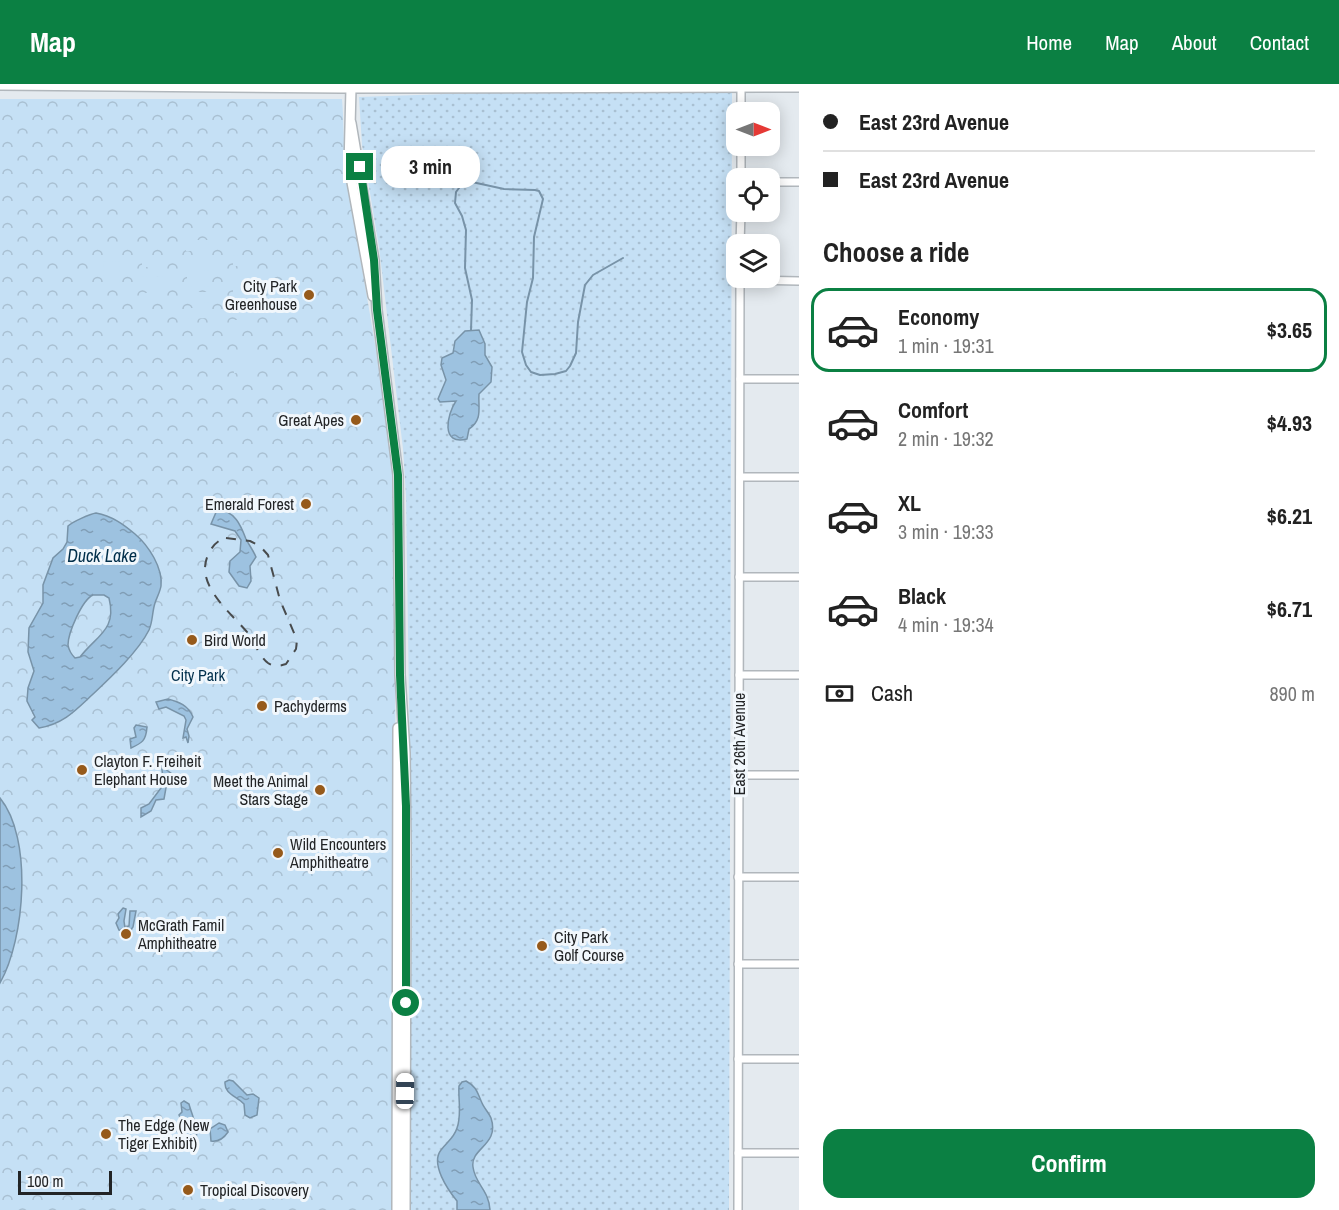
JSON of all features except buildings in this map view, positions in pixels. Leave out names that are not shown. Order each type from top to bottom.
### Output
[{"type":"main road","points":[[0,85],[741,85],[799,87]]},
{"type":"main road","points":[[351,86],[351,123],[373,250],[377,310],[398,475],[400,675],[406,847],[405,1210]]},
{"type":"main road","points":[[397,1210],[400,675]]},
{"type":"street","points":[[741,85],[741,102]]},
{"type":"street","points":[[780,182],[799,182]]},
{"type":"street","points":[[780,280],[799,280]]},
{"type":"street","name":"East 26th Avenue","points":[[738,1210],[740,288]]},
{"type":"street","points":[[740,379],[799,379]]},
{"type":"street","points":[[740,477],[799,477]]},
{"type":"street","points":[[739,577],[799,577]]},
{"type":"street","points":[[739,675],[799,675]]},
{"type":"street","points":[[739,775],[799,775]]},
{"type":"street","points":[[738,877],[799,877]]},
{"type":"street","points":[[738,964],[799,964]]},
{"type":"street","points":[[738,1059],[799,1059]]},
{"type":"street","points":[[738,1153],[799,1153]]},
{"type":"green space","name":"City Park Golf Course","points":[[476,93],[732,93],[732,102],[726,102],[726,156],[732,156],[732,168],[726,168],[726,222],[732,222],[732,234],[726,234],[726,288],[731,288],[729,1210],[409,1210],[412,904],[406,496],[403,449],[379,247],[362,145],[359,97]]},
{"type":"green space","name":"City Park","points":[[0,99],[342,99],[346,167],[380,376],[394,502],[396,852],[392,942],[393,1210],[0,1210]]},
{"type":"green space","points":[[186,240],[208,240],[209,251],[186,251]]},
{"type":"green space","points":[[232,240],[255,240],[255,250],[233,250]]},
{"type":"green space","points":[[255,255],[255,266],[233,266],[233,256]]},
{"type":"green space","points":[[142,257],[164,257],[164,267],[142,267]]},
{"type":"green space","points":[[187,260],[209,260],[209,270],[187,271]]},
{"type":"green space","points":[[119,261],[120,285],[104,285],[103,262]]},
{"type":"green space","points":[[233,272],[255,272],[255,282],[233,282]]},
{"type":"green space","points":[[164,276],[164,287],[142,287],[142,277]]},
{"type":"green space","points":[[187,276],[209,276],[209,286],[187,287]]},
{"type":"green space","points":[[255,287],[255,298],[233,298],[233,288]]},
{"type":"green space","points":[[187,292],[209,292],[209,302],[187,303]]},
{"type":"green space","points":[[142,293],[165,293],[165,303],[142,303]]},
{"type":"green space","points":[[233,304],[256,304],[256,314],[233,314]]},
{"type":"green space","points":[[187,308],[209,308],[209,318],[187,319]]},
{"type":"green space","points":[[234,320],[256,320],[256,330],[234,330]]},
{"type":"green space","points":[[234,356],[256,356],[256,373],[234,373]]},
{"type":"water","points":[[479,330],[485,344],[485,355],[492,367],[491,382],[479,394],[478,417],[469,429],[467,439],[458,440],[449,433],[448,427],[450,413],[456,401],[440,402],[438,399],[446,380],[441,365],[442,358],[453,353],[455,341],[465,331]]},
{"type":"water","points":[[217,510],[233,516],[256,557],[250,566],[251,581],[247,588],[239,586],[229,572],[230,561],[240,552],[241,540],[235,531],[211,524]]},
{"type":"water","name":"Duck Lake","points":[[96,513],[117,521],[140,539],[150,551],[160,572],[161,588],[149,630],[131,656],[74,711],[62,720],[39,728],[32,720],[35,717],[27,701],[28,688],[34,671],[28,652],[29,628],[43,603],[43,585],[53,558],[67,542],[68,526]],"holes":[[[93,595],[104,595],[109,598],[111,609],[108,625],[80,657],[75,658],[68,645],[76,617],[89,598]]]},
{"type":"water","points":[[168,699],[183,705],[193,717],[187,729],[188,743],[186,737],[183,738],[186,720],[184,716],[166,707],[159,709],[156,702]]},
{"type":"water","points":[[136,725],[147,727],[146,735],[143,741],[131,748],[130,739],[136,737],[134,728]]},
{"type":"water","points":[[168,757],[170,762],[164,768],[172,774],[167,782],[164,799],[156,800],[151,811],[141,817],[141,808],[149,804],[164,784],[161,763]]},
{"type":"water","points":[[0,798],[10,816],[17,838],[22,889],[15,941],[9,964],[0,983]]},
{"type":"water","points":[[123,908],[126,909],[125,928],[129,926],[130,911],[136,911],[133,927],[129,932],[119,930],[116,923],[119,918],[118,914]]},
{"type":"water","points":[[229,1080],[247,1095],[253,1094],[259,1098],[257,1115],[250,1118],[245,1115],[244,1104],[225,1086],[225,1082]]},
{"type":"water","points":[[466,1081],[476,1090],[491,1118],[493,1127],[492,1134],[473,1161],[474,1173],[487,1197],[490,1210],[457,1210],[457,1201],[445,1184],[439,1169],[438,1156],[454,1135],[458,1123],[459,1086]]},
{"type":"water","points":[[184,1101],[189,1104],[195,1124],[197,1134],[194,1143],[190,1143],[180,1130],[183,1125],[179,1115],[182,1112],[181,1103]]},
{"type":"water","points":[[219,1123],[225,1125],[228,1132],[221,1139],[211,1141],[210,1129]]},
{"type":"waterway","points":[[471,330],[472,300],[465,268],[466,230],[455,203],[456,192],[462,184],[472,182],[504,189],[535,190],[539,191],[543,199],[534,237],[533,278],[527,302],[522,352],[531,372],[540,375],[566,371],[576,353],[578,322],[585,285],[593,275],[623,258]]},
{"type":"railway","points":[[226,538],[250,541],[260,546],[268,555],[280,600],[297,640],[296,649],[286,664],[275,666],[265,660],[247,632],[223,606],[209,586],[205,564],[216,543],[226,538]]},
{"type":"place","name":"City Park Greenhouse","points":[[309,295]]},
{"type":"place","name":"Great Apes","points":[[356,420]]},
{"type":"place","name":"Emerald Forest","points":[[306,504]]},
{"type":"place","name":"Bird World","points":[[192,640]]},
{"type":"place","name":"Pachyderms","points":[[262,706]]},
{"type":"place","name":"Clayton F. Freiheit Elephant House","points":[[82,770]]},
{"type":"place","name":"Meet the Animal Stars Stage","points":[[320,790]]},
{"type":"place","name":"Wild Encounters Amphitheatre","points":[[278,853]]},
{"type":"place","name":"McGrath Famil Amphitheatre","points":[[126,934]]},
{"type":"place","name":"City Park Golf Course","points":[[542,946]]},
{"type":"place","name":"The Edge (New Tiger Exhibit)","points":[[106,1134]]},
{"type":"place","name":"Tropical Discovery","points":[[188,1190]]},
{"type":"route","points":[[360,167],[377,284],[377,310],[398,475],[400,675],[406,806],[406,1003]]}]
